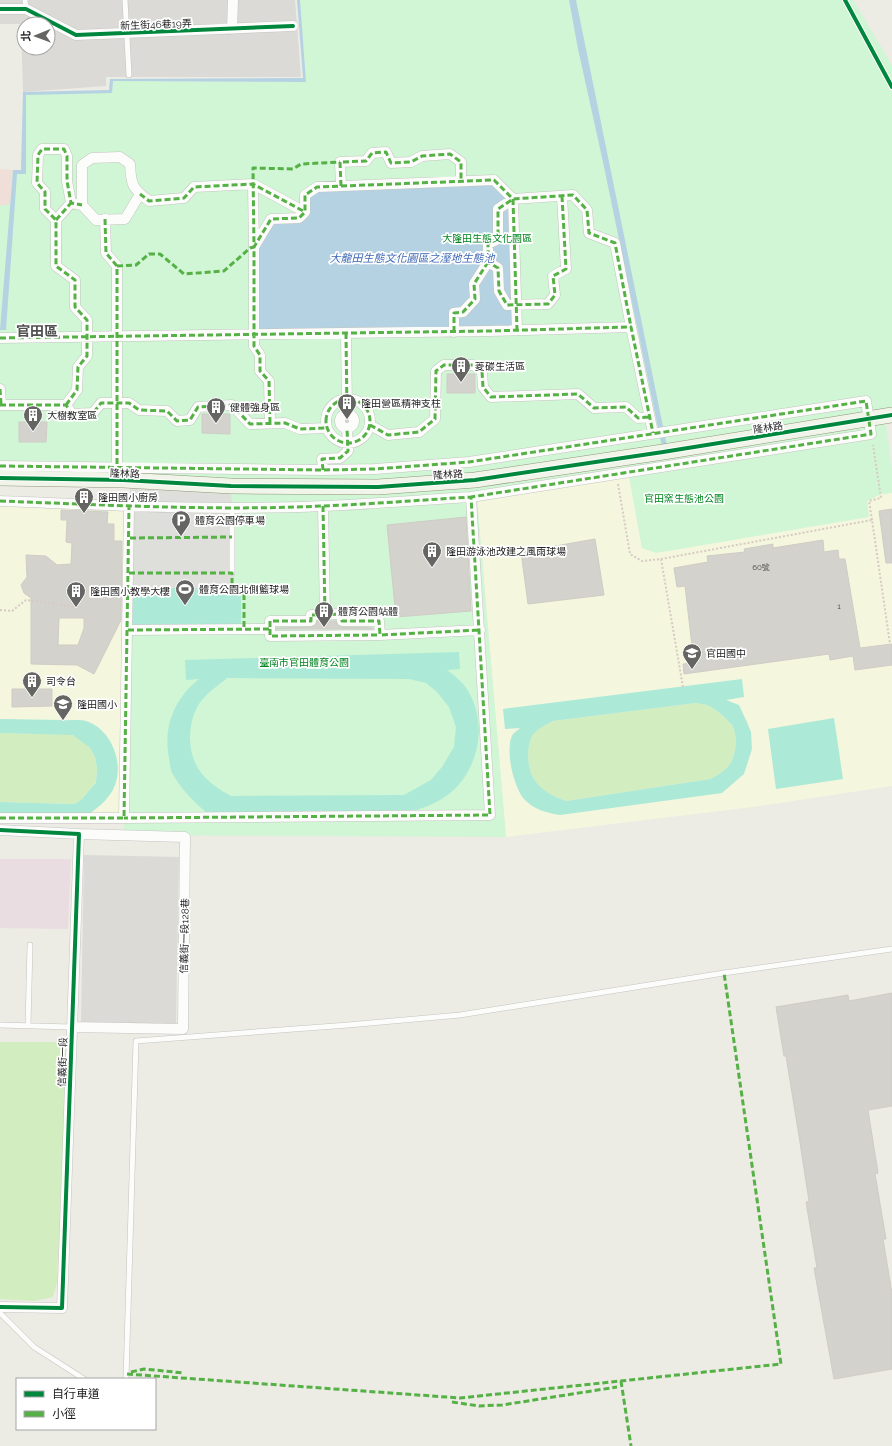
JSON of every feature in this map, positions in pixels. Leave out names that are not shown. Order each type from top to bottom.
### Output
[{"type":"street","points":[[232,0],[232,29]]},
{"type":"street","name":"新生街46巷19弄","points":[[26,4],[76,35],[294,26]]},
{"type":"street","points":[[0,9],[26,4]]},
{"type":"street","points":[[56,220],[45,209],[45,192],[37,183],[38,155],[42,149],[64,149],[67,156],[67,181],[71,203]]},
{"type":"street","points":[[341,186],[340,162],[366,161],[372,153],[386,152],[391,163],[411,162],[422,156],[450,154],[461,162],[461,182]]},
{"type":"street","points":[[82,205],[82,165],[92,158],[120,157],[130,164],[131,182],[140,194],[149,201],[184,198],[194,187],[253,184],[305,212]]},
{"type":"street","points":[[254,246],[271,219],[299,218],[305,212],[305,195],[317,187],[494,180],[513,198],[516,330]]},
{"type":"street","points":[[253,184],[254,346],[260,355],[260,371],[269,381],[270,423]]},
{"type":"street","points":[[71,203],[82,205],[96,220],[125,219],[140,194]]},
{"type":"street","points":[[454,332],[454,313],[463,312],[475,299],[474,284],[488,262],[488,244],[498,239],[498,209],[513,198],[573,195],[587,210],[589,232],[615,243],[653,433]]},
{"type":"street","points":[[488,262],[498,268],[499,291],[507,305],[548,304],[555,295],[553,276],[566,269],[562,196]]},
{"type":"street","points":[[66,405],[77,390],[78,367],[87,356],[88,337],[87,320],[75,307],[75,280],[56,266],[56,220],[71,203]]},
{"type":"street","points":[[105,219],[106,253],[117,266],[117,468]]},
{"type":"street","points":[[0,338],[454,332],[631,327]]},
{"type":"street","points":[[323,470],[322,459],[340,458],[348,451],[347,428],[352,426],[354,419],[352,415],[347,413],[346,333]]},
{"type":"street","points":[[370,425],[388,435],[419,432],[436,419],[436,371],[444,365],[473,365],[482,371],[483,387],[491,397],[578,394],[594,408],[626,407],[638,418],[649,417]]},
{"type":"street","points":[[0,389],[0,405],[66,405]]},
{"type":"street","points":[[347,399],[357,401],[363,405],[370,418],[370,425],[363,438],[356,442],[342,443],[335,440],[329,434],[326,421],[330,407],[336,402],[347,399]]},
{"type":"street","points":[[0,466],[323,470],[375,469],[469,462],[866,401],[871,434],[471,497],[323,506],[232,507],[129,506],[0,501]]},
{"type":"street","points":[[66,405],[72,414],[93,413],[101,403],[129,403],[139,410],[167,411],[177,421],[190,420],[198,407],[232,406],[250,424],[285,423],[300,429],[327,428]]},
{"type":"street","name":"隆林路","points":[[0,478],[123,480],[231,486],[323,488],[385,486],[475,480],[892,415]]},
{"type":"street","points":[[0,818],[490,815],[471,497]]},
{"type":"street","points":[[124,818],[129,506]]},
{"type":"street","points":[[323,506],[325,614]]},
{"type":"street","points":[[380,635],[380,621],[342,621],[342,614],[311,615],[311,621],[270,621],[270,636],[380,635],[480,630]]},
{"type":"street","points":[[128,630],[270,629]]},
{"type":"street","points":[[0,830],[79,834]]},
{"type":"street","name":"信義街一段","points":[[0,1307],[62,1308],[79,834]]},
{"type":"street","name":"信義街一段128巷","points":[[71,1027],[183,1029],[185,837],[79,834]]},
{"type":"lane","name":"新生街46巷19弄","points":[[125,0],[127,33]]},
{"type":"lane","points":[[127,33],[129,75]]},
{"type":"lane","points":[[232,507],[232,573]]},
{"type":"lane","points":[[28,1026],[30,945]]},
{"type":"lane","points":[[126,1378],[136,1041],[460,1016],[732,972],[892,949]]},
{"type":"lane","points":[[0,1025],[71,1027]]},
{"type":"lane","points":[[0,1314],[34,1347],[82,1378]]},
{"type":"path","points":[[871,434],[881,498],[869,501],[890,644]]},
{"type":"path","points":[[617,474],[630,554],[642,561],[661,560],[872,520]]},
{"type":"path","points":[[661,560],[682,687]]},
{"type":"path","points":[[0,610],[12,611],[26,600],[76,607]]},
{"type":"shaded area","points":[[0,0],[295,0],[301,77],[106,77],[106,86],[23,92],[22,56],[56,56],[56,16],[16,16],[16,24],[0,24]]},
{"type":"shaded area","points":[[0,169],[13,170],[10,205],[0,205]]},
{"type":"shaded area","name":"官田國中","points":[[629,476],[642,548],[869,516],[867,501],[881,494],[892,493],[892,786],[753,807],[506,837],[477,500]]},
{"type":"shaded area","name":"體育公園停車場","points":[[130,485],[231,486],[234,588],[129,588]]},
{"type":"shaded area","name":"隆田國小","points":[[124,502],[124,818],[0,818],[0,506]]},
{"type":"shaded area","points":[[84,855],[179,857],[176,1024],[81,1022]]},
{"type":"shaded area","points":[[0,859],[71,859],[68,929],[0,928]]},
{"type":"green space","name":"大隆田生態文化園區","points":[[300,0],[853,0],[892,65],[892,414],[885,416],[892,470],[892,493],[881,494],[867,501],[869,517],[656,553],[642,548],[629,476],[477,500],[506,837],[124,835],[130,485],[0,479],[0,205],[10,205],[13,170],[21,170],[23,92],[112,93],[113,81],[306,82]]},
{"type":"green space","name":"體育公園北側籃球場","points":[[129,588],[241,588],[241,624],[128,625]]},
{"type":"green space","name":"臺南市官田體育公園","points":[[459,652],[460,669],[447,670],[464,685],[474,704],[478,718],[479,732],[473,760],[459,784],[444,798],[405,814],[207,813],[183,790],[172,773],[170,766],[168,735],[172,714],[183,695],[199,679],[186,680],[185,660]],"holes":[[[227,678],[409,679],[426,683],[437,692],[449,707],[456,727],[454,747],[442,767],[431,780],[404,795],[231,796],[207,779],[196,765],[191,747],[190,736],[194,713],[201,701]]]},
{"type":"green space","points":[[742,679],[744,697],[726,700],[739,705],[751,732],[752,749],[744,774],[722,793],[560,815],[538,809],[526,801],[522,796],[514,779],[510,759],[510,740],[513,734],[520,728],[505,729],[503,709]],"holes":[[[696,703],[709,706],[725,718],[732,725],[736,739],[735,750],[730,764],[721,773],[710,779],[566,801],[544,790],[532,775],[528,757],[531,739],[537,730],[553,721]]]},
{"type":"green space","points":[[696,703],[708,705],[725,718],[732,725],[736,739],[735,750],[730,764],[721,773],[710,779],[566,801],[544,790],[532,775],[528,757],[531,739],[537,730],[553,721]]},
{"type":"green space","points":[[834,718],[843,779],[776,789],[768,729]]},
{"type":"green space","points":[[0,719],[80,720],[95,725],[109,739],[116,757],[118,766],[117,776],[111,794],[101,805],[89,814],[0,815],[0,802],[75,804],[82,799],[96,782],[97,769],[95,757],[90,748],[73,735],[0,733]]},
{"type":"green space","points":[[0,733],[73,734],[90,748],[95,757],[97,769],[96,781],[82,799],[75,804],[0,802]]},
{"type":"green space","points":[[0,1042],[67,1042],[57,1282],[53,1297],[34,1301],[0,1299]]},
{"type":"water","points":[[297,0],[300,0],[306,82],[113,81],[112,93],[26,95],[26,174],[17,174],[6,330],[0,330],[13,170],[21,170],[23,92],[109,90],[110,79],[303,78]]},
{"type":"water","points":[[569,0],[576,0],[668,451],[663,452]]},
{"type":"water","name":"大龍田生態文化園區之溼地生態池","points":[[494,180],[513,199],[517,330],[254,334],[250,248],[271,219],[299,218],[305,195],[317,187]]},
{"type":"building","name":"菱碳生活區","points":[[447,374],[475,374],[475,393],[447,393]]},
{"type":"building","name":"健體強身區","points":[[202,414],[230,414],[230,434],[202,433]]},
{"type":"building","points":[[342,417],[347,419],[352,417],[354,419],[353,423],[346,422],[342,424]]},
{"type":"building","name":"大樹教室區","points":[[19,422],[47,422],[46,442],[19,442]]},
{"type":"building","points":[[892,509],[892,563],[886,563],[879,511]]},
{"type":"building","name":"隆田國小教學大樓","points":[[61,510],[108,512],[107,524],[114,524],[114,541],[122,541],[121,620],[94,674],[77,665],[31,664],[31,598],[24,593],[21,585],[27,577],[26,555],[46,556],[57,565],[71,564],[72,543],[66,542],[67,520],[61,520]],"holes":[[[59,618],[84,618],[84,628],[78,645],[58,645]]]},
{"type":"building","name":"隆田游泳池改建之風雨球場","points":[[466,517],[471,611],[396,617],[387,525]]},
{"type":"building","points":[[595,539],[604,595],[528,604],[521,552]]},
{"type":"building","points":[[823,540],[824,552],[838,550],[839,559],[845,559],[860,648],[892,644],[892,665],[855,670],[853,656],[830,660],[829,654],[684,674],[683,664],[694,663],[685,586],[677,587],[674,568],[708,562],[707,556],[745,552],[744,549],[773,544],[773,548]]},
{"type":"building","points":[[317,621],[336,621],[337,625],[342,627],[373,629],[276,629],[311,627],[316,625]]},
{"type":"building","name":"司令台","points":[[12,689],[52,689],[52,706],[12,707]]},
{"type":"building","points":[[892,993],[892,1106],[868,1110],[878,1173],[875,1174],[886,1239],[883,1239],[892,1293],[892,1369],[834,1379],[814,1268],[817,1268],[806,1202],[809,1201],[799,1136],[786,1056],[784,1056],[776,1007],[848,995],[849,1001]]},
{"type":"marked path","points":[[66,405],[77,390],[78,367],[87,356],[87,320],[75,307],[75,280],[56,266],[56,220],[45,209],[45,192],[37,183],[38,155],[42,149],[64,149],[67,156],[67,181],[71,203],[82,205]]},
{"type":"marked path","points":[[341,186],[340,162],[366,161],[372,153],[386,152],[391,163],[411,162],[422,156],[450,154],[461,162],[461,181]]},
{"type":"marked path","points":[[117,266],[136,265],[149,254],[160,254],[184,274],[224,271],[250,248],[254,247],[253,168],[293,169],[301,164],[340,162]]},
{"type":"marked path","points":[[270,423],[269,381],[260,371],[260,355],[254,346],[254,247],[271,219],[299,218],[305,212],[305,195],[317,187],[494,180],[513,199],[517,330]]},
{"type":"marked path","points":[[140,194],[149,201],[184,198],[194,187],[253,184],[305,212]]},
{"type":"marked path","points":[[562,196],[566,269],[553,276],[555,295],[548,304],[507,305],[499,291],[498,268],[488,262],[488,244],[498,239],[498,209],[513,199],[573,195],[587,210],[589,233],[615,243],[631,327]]},
{"type":"marked path","points":[[56,220],[71,203]]},
{"type":"marked path","points":[[105,219],[106,253],[117,266],[117,468]]},
{"type":"marked path","points":[[454,332],[454,313],[463,312],[475,299],[474,284],[488,262]]},
{"type":"marked path","points":[[0,338],[488,331],[631,327],[653,433]]},
{"type":"marked path","points":[[346,333],[347,413]]},
{"type":"marked path","points":[[370,425],[388,435],[419,432],[435,419],[436,371],[444,365],[473,365],[482,371],[483,387],[491,397],[578,394],[594,408],[626,407],[638,418],[649,417]]},
{"type":"marked path","points":[[0,389],[1,404]]},
{"type":"marked path","points":[[344,399],[352,399],[364,405],[370,417],[370,421],[370,425],[364,437],[352,443],[344,443],[332,437],[326,425],[326,417],[332,405],[344,399]]},
{"type":"marked path","points":[[0,466],[323,470],[375,469],[469,462],[866,401],[871,434],[471,497]]},
{"type":"marked path","points":[[0,405],[66,405],[72,414],[93,413],[101,403],[129,403],[139,410],[167,411],[177,421],[190,420],[198,407],[232,405],[250,424],[285,423],[300,429],[327,428]]},
{"type":"marked path","points":[[323,470],[322,459],[340,458],[348,451],[347,428]]},
{"type":"marked path","points":[[0,501],[162,507],[242,508],[341,505],[471,497],[490,815],[124,818]]},
{"type":"marked path","points":[[0,818],[124,818],[129,506]]},
{"type":"marked path","points":[[323,506],[325,614]]},
{"type":"marked path","points":[[130,538],[232,537]]},
{"type":"marked path","points":[[129,573],[232,573],[232,585],[244,586],[244,629]]},
{"type":"marked path","points":[[128,630],[270,629],[270,621],[311,621],[311,615],[342,614],[342,621],[379,621],[380,635],[480,630]]},
{"type":"marked path","points":[[270,629],[270,636],[380,635]]},
{"type":"marked path","points":[[127,1374],[460,1398],[781,1364],[724,973]]},
{"type":"marked path","points":[[131,1372],[144,1369],[184,1373]]},
{"type":"marked path","points":[[621,1381],[631,1446]]},
{"type":"marked path","points":[[452,1402],[479,1406],[502,1405],[617,1387]]},
{"type":"cycle path","points":[[845,0],[892,87]]},
{"type":"cycle path","points":[[0,9],[26,9],[76,35],[293,26]]},
{"type":"cycle path","points":[[0,478],[123,480],[231,486],[378,487],[475,480],[663,452],[892,415]]},
{"type":"cycle path","points":[[0,830],[79,834],[62,1308],[0,1307]]},
{"type":"place","name":"菱碳生活區","points":[[461,383]]},
{"type":"place","name":"隆田營區精神支柱","points":[[347,420]]},
{"type":"place","name":"健體強身區","points":[[216,424]]},
{"type":"place","name":"大樹教室區","points":[[33,432]]},
{"type":"place","name":"隆田國小廚房","points":[[84,514]]},
{"type":"place","name":"體育公園停車場","points":[[181,537]]},
{"type":"place","name":"隆田游泳池改建之風雨球場","points":[[432,568]]},
{"type":"place","name":"體育公園北側籃球場","points":[[185,606]]},
{"type":"place","name":"隆田國小教學大樓","points":[[76,608]]},
{"type":"place","name":"體育公園站體","points":[[324,628]]},
{"type":"place","name":"官田國中","points":[[692,670]]},
{"type":"place","name":"司令台","points":[[32,698]]},
{"type":"place","name":"隆田國小","points":[[63,721]]},
{"type":"district","name":"官田區","points":[[37,331]]},
{"type":"park label","name":"官田窯生態池公園","points":[[684,498]]}]
